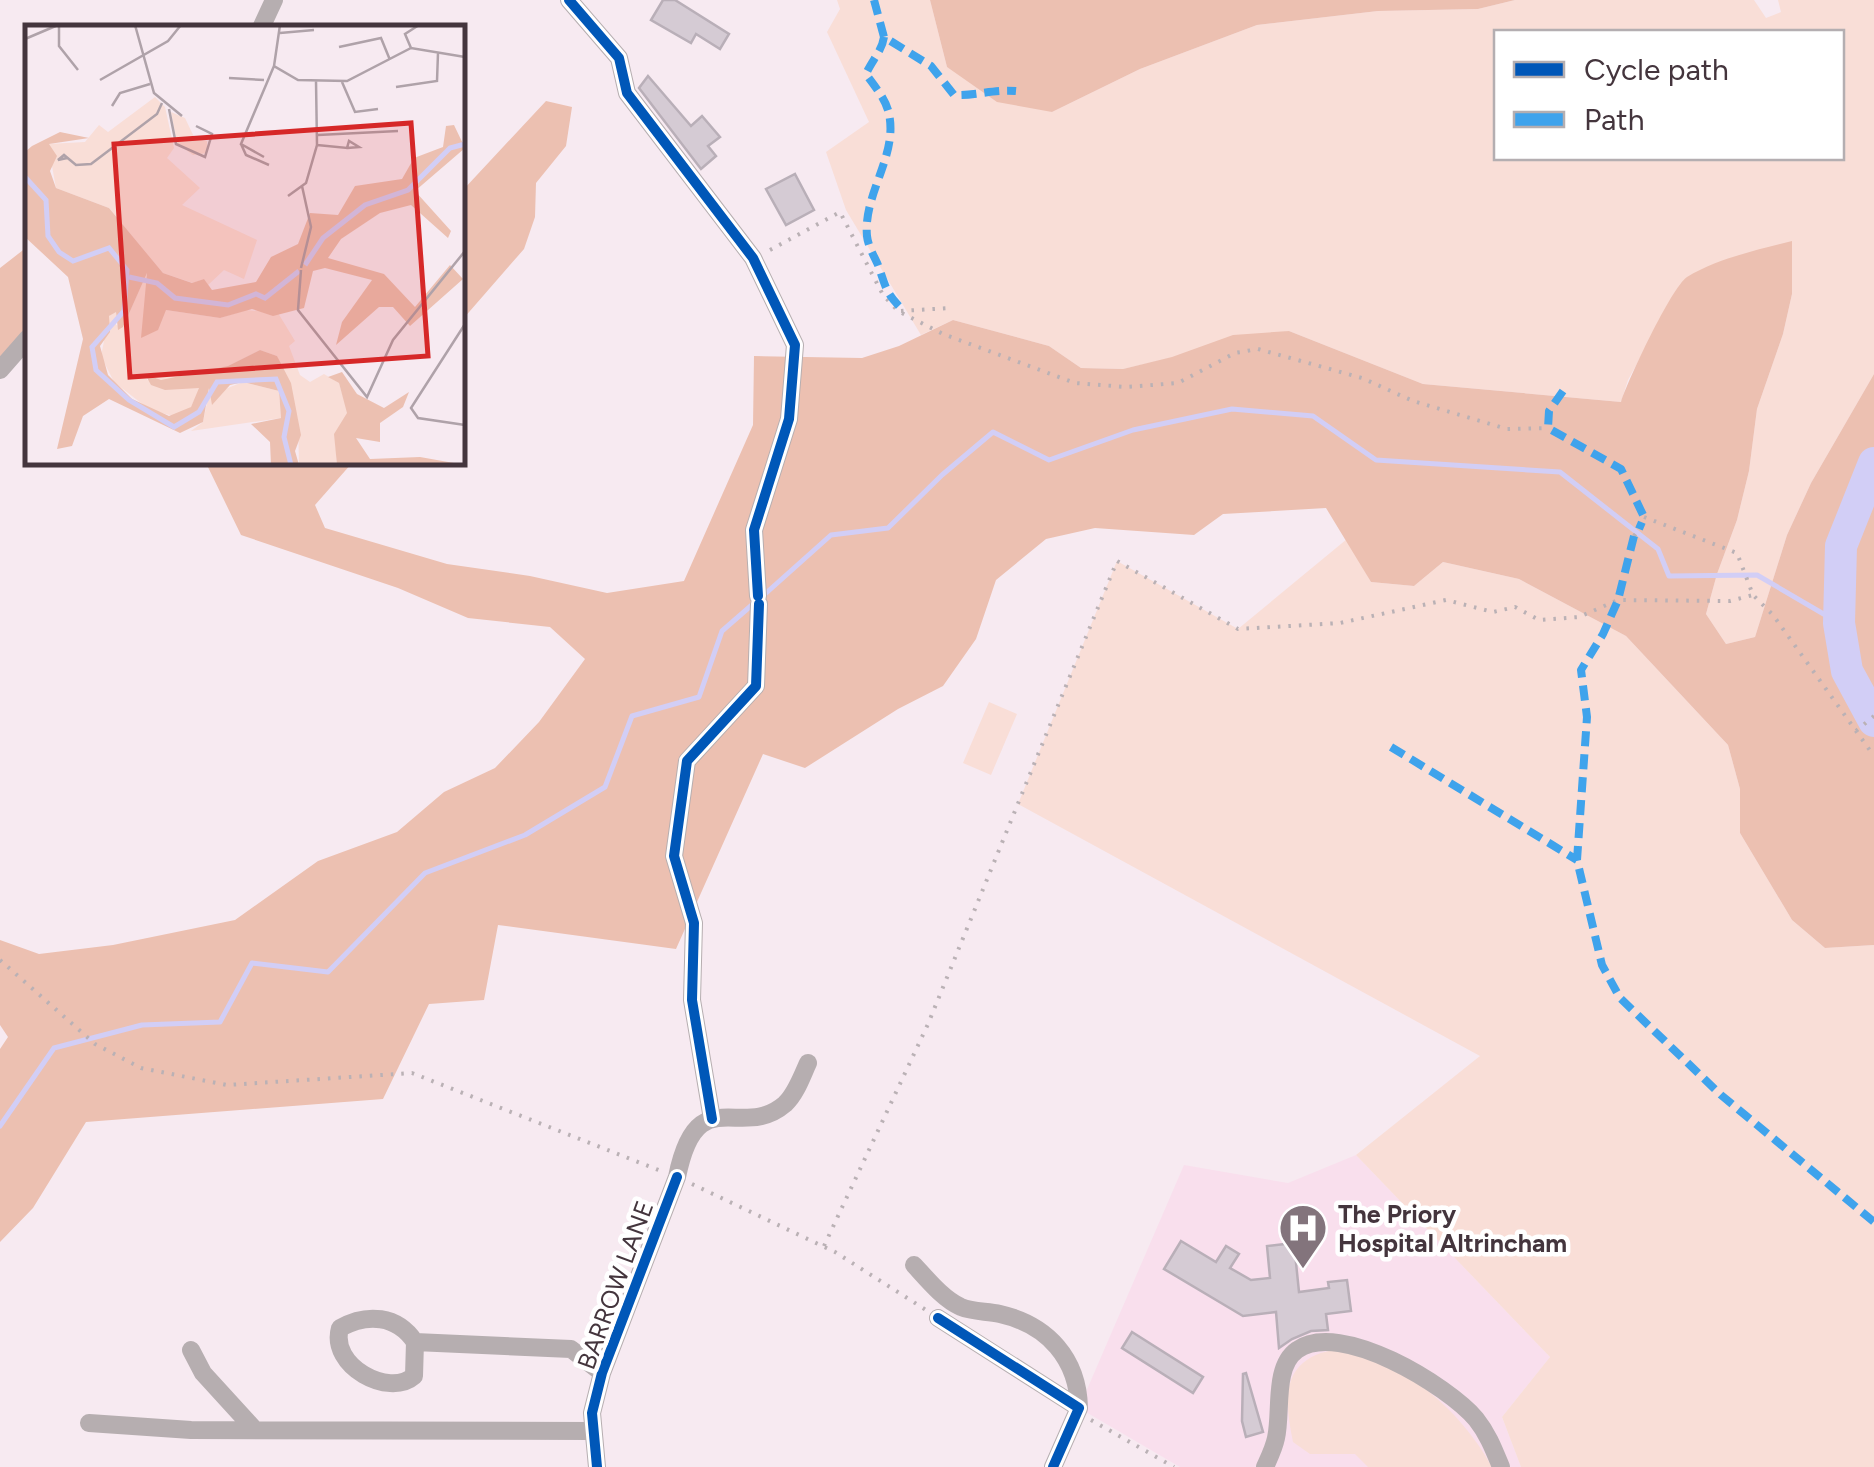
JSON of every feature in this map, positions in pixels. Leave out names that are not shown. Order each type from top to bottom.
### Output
[{"type":"street","points":[[262,25],[274,0]]},
{"type":"street","points":[[568,0],[619,58],[627,94],[753,258],[795,345],[789,419],[754,530],[758,600],[756,686],[686,761],[674,856],[694,923],[692,1000],[712,1119],[772,1112],[787,1102],[808,1063]]},
{"type":"street","points":[[0,370],[25,341]]},
{"type":"street","name":"BARROW LANE","points":[[597,1467],[592,1413],[602,1374],[677,1177],[682,1153],[698,1125],[712,1119]]},
{"type":"street","points":[[914,1265],[962,1308],[1017,1318],[1051,1338],[1062,1351],[1074,1375],[1078,1410],[1053,1467]]},
{"type":"street","points":[[415,1342],[414,1376],[408,1382],[398,1383],[371,1378],[350,1366],[337,1339],[340,1328],[355,1320],[373,1318],[398,1323],[415,1342],[571,1349],[602,1374]]},
{"type":"street","points":[[938,1318],[1078,1410]]},
{"type":"street","points":[[1265,1467],[1276,1441],[1287,1360],[1311,1343],[1334,1342],[1391,1360],[1448,1396],[1473,1416],[1489,1436],[1501,1467]]},
{"type":"street","points":[[191,1350],[203,1373],[255,1430]]},
{"type":"street","points":[[89,1424],[191,1430],[593,1430]]},
{"type":"path","points":[[753,258],[840,212],[883,295],[898,311],[943,334],[1075,384],[1126,387],[1178,383],[1234,353],[1258,349],[1362,378],[1413,401],[1507,428],[1548,428]]},
{"type":"path","points":[[898,311],[951,308]]},
{"type":"path","points":[[1644,517],[1737,553],[1753,594],[1773,615],[1874,756]]},
{"type":"path","points":[[1634,536],[1638,530]]},
{"type":"path","points":[[824,1246],[928,1024],[1117,561],[1238,629],[1340,624],[1446,600],[1493,612],[1515,607],[1539,620],[1579,616],[1618,600],[1730,601],[1753,594]]},
{"type":"path","points":[[1856,731],[1874,716]]},
{"type":"path","points":[[0,960],[96,1044],[141,1068],[228,1084],[412,1073],[677,1177],[824,1246],[938,1318]]},
{"type":"path","points":[[1078,1410],[1174,1467]]},
{"type":"shaded area","points":[[837,0],[930,0],[947,67],[1052,112],[1140,69],[1257,25],[1378,11],[1478,9],[1515,0],[1754,0],[1766,18],[1781,12],[1778,0],[1874,0],[1874,374],[1811,483],[1787,535],[1755,637],[1726,644],[1706,614],[1737,520],[1749,471],[1757,409],[1783,334],[1792,294],[1792,248],[1651,338],[1621,402],[1423,384],[1289,331],[1123,369],[1081,368],[1049,346],[953,320],[921,335],[846,210],[826,152],[869,122],[827,32],[840,9]]},
{"type":"shaded area","points":[[930,0],[1515,0],[1478,9],[1378,11],[1257,25],[1140,69],[1052,112],[997,102],[947,67]]},
{"type":"shaded area","points":[[546,101],[572,107],[566,146],[536,183],[535,217],[524,249],[465,317],[465,188]]},
{"type":"shaded area","points":[[1792,241],[1792,294],[1783,334],[1757,409],[1749,471],[1737,520],[1706,614],[1726,644],[1755,637],[1787,535],[1811,483],[1874,374],[1874,945],[1825,948],[1792,920],[1740,833],[1740,789],[1728,745],[1626,636],[1519,579],[1443,562],[1414,586],[1371,582],[1326,508],[1223,514],[1194,535],[1095,528],[1046,539],[996,580],[976,639],[943,686],[898,709],[805,768],[763,754],[676,949],[498,925],[484,1000],[429,1004],[383,1099],[86,1122],[33,1208],[0,1242],[0,1049],[8,1037],[0,1025],[0,940],[39,954],[113,945],[235,920],[318,861],[397,832],[444,792],[495,768],[539,722],[585,659],[550,627],[468,618],[398,588],[241,535],[207,465],[350,465],[315,505],[325,528],[447,564],[607,593],[684,581],[753,425],[754,356],[862,358],[899,346],[953,320],[1049,346],[1081,368],[1123,369],[1172,357],[1233,335],[1289,331],[1423,384],[1621,402],[1661,316],[1680,285],[1699,270]]},
{"type":"shaded area","points":[[25,249],[25,340],[0,369],[0,268]]},
{"type":"shaded area","points":[[1347,539],[1371,582],[1414,586],[1443,562],[1519,579],[1626,636],[1728,745],[1740,789],[1740,833],[1792,920],[1825,948],[1874,945],[1874,1467],[1521,1467],[1502,1417],[1550,1357],[1356,1155],[1480,1056],[1018,804],[1117,561],[1238,629]]},
{"type":"shaded area","points":[[989,702],[1017,714],[991,775],[963,763]]},
{"type":"shaded area","name":"The Priory Hospital Altrincham","points":[[1356,1155],[1550,1357],[1502,1417],[1521,1467],[1180,1467],[1079,1408],[1184,1165],[1288,1183]]},
{"type":"shaded area","points":[[1333,1350],[1381,1362],[1426,1389],[1464,1426],[1492,1467],[1368,1467],[1355,1454],[1310,1454],[1293,1442],[1288,1410],[1290,1383],[1304,1362]]},
{"type":"building","points":[[663,0],[675,0],[729,34],[720,49],[696,34],[691,43],[651,20]]},
{"type":"building","points":[[648,76],[691,126],[702,116],[720,137],[708,146],[716,156],[701,169],[639,88]]},
{"type":"building","points":[[795,174],[814,210],[786,225],[766,189]]},
{"type":"building","points":[[1181,1241],[1216,1262],[1226,1246],[1239,1254],[1230,1268],[1251,1280],[1270,1278],[1267,1246],[1294,1243],[1299,1292],[1329,1288],[1328,1282],[1347,1280],[1351,1311],[1326,1314],[1328,1330],[1311,1331],[1279,1348],[1276,1312],[1243,1316],[1164,1269]]},
{"type":"building","points":[[1132,1332],[1203,1377],[1193,1393],[1122,1348]]},
{"type":"building","points":[[1246,1373],[1263,1432],[1246,1437],[1242,1421]]},
{"type":"waterway","points":[[765,594],[831,535],[888,528],[993,432],[1049,460],[1133,430],[1232,409],[1313,416],[1376,460],[1560,472],[1658,549],[1669,576],[1757,575],[1839,623]]},
{"type":"waterway","points":[[1874,463],[1841,546],[1839,623],[1847,671],[1874,721]]},
{"type":"waterway","points":[[0,1126],[54,1048],[142,1025],[220,1022],[252,963],[328,972],[425,873],[525,835],[605,787],[632,716],[699,697],[722,631],[753,604]]},
{"type":"marked path","points":[[874,0],[884,37],[931,66],[954,95],[1016,91]]},
{"type":"marked path","points":[[884,37],[866,74],[885,103],[890,130],[870,205],[867,236],[887,290],[904,311]]},
{"type":"marked path","points":[[1563,391],[1549,411],[1548,428],[1621,469],[1644,517],[1639,529]]},
{"type":"marked path","points":[[1634,536],[1618,600],[1581,670],[1587,717],[1577,860],[1602,965],[1620,998],[1721,1095],[1874,1222]]},
{"type":"marked path","points":[[1391,747],[1577,860]]},
{"type":"cycle path","points":[[569,0],[619,58],[627,93],[753,258],[795,345],[789,419],[754,530],[758,596]]},
{"type":"cycle path","points":[[712,1119],[692,1000],[694,923],[674,856],[687,761],[756,686],[759,604]]},
{"type":"cycle path","points":[[597,1467],[592,1413],[602,1373],[677,1177]]},
{"type":"cycle path","points":[[938,1318],[1079,1408],[1053,1467]]},
{"type":"place","name":"The Priory Hospital Altrincham","points":[[1303,1270]]}]
